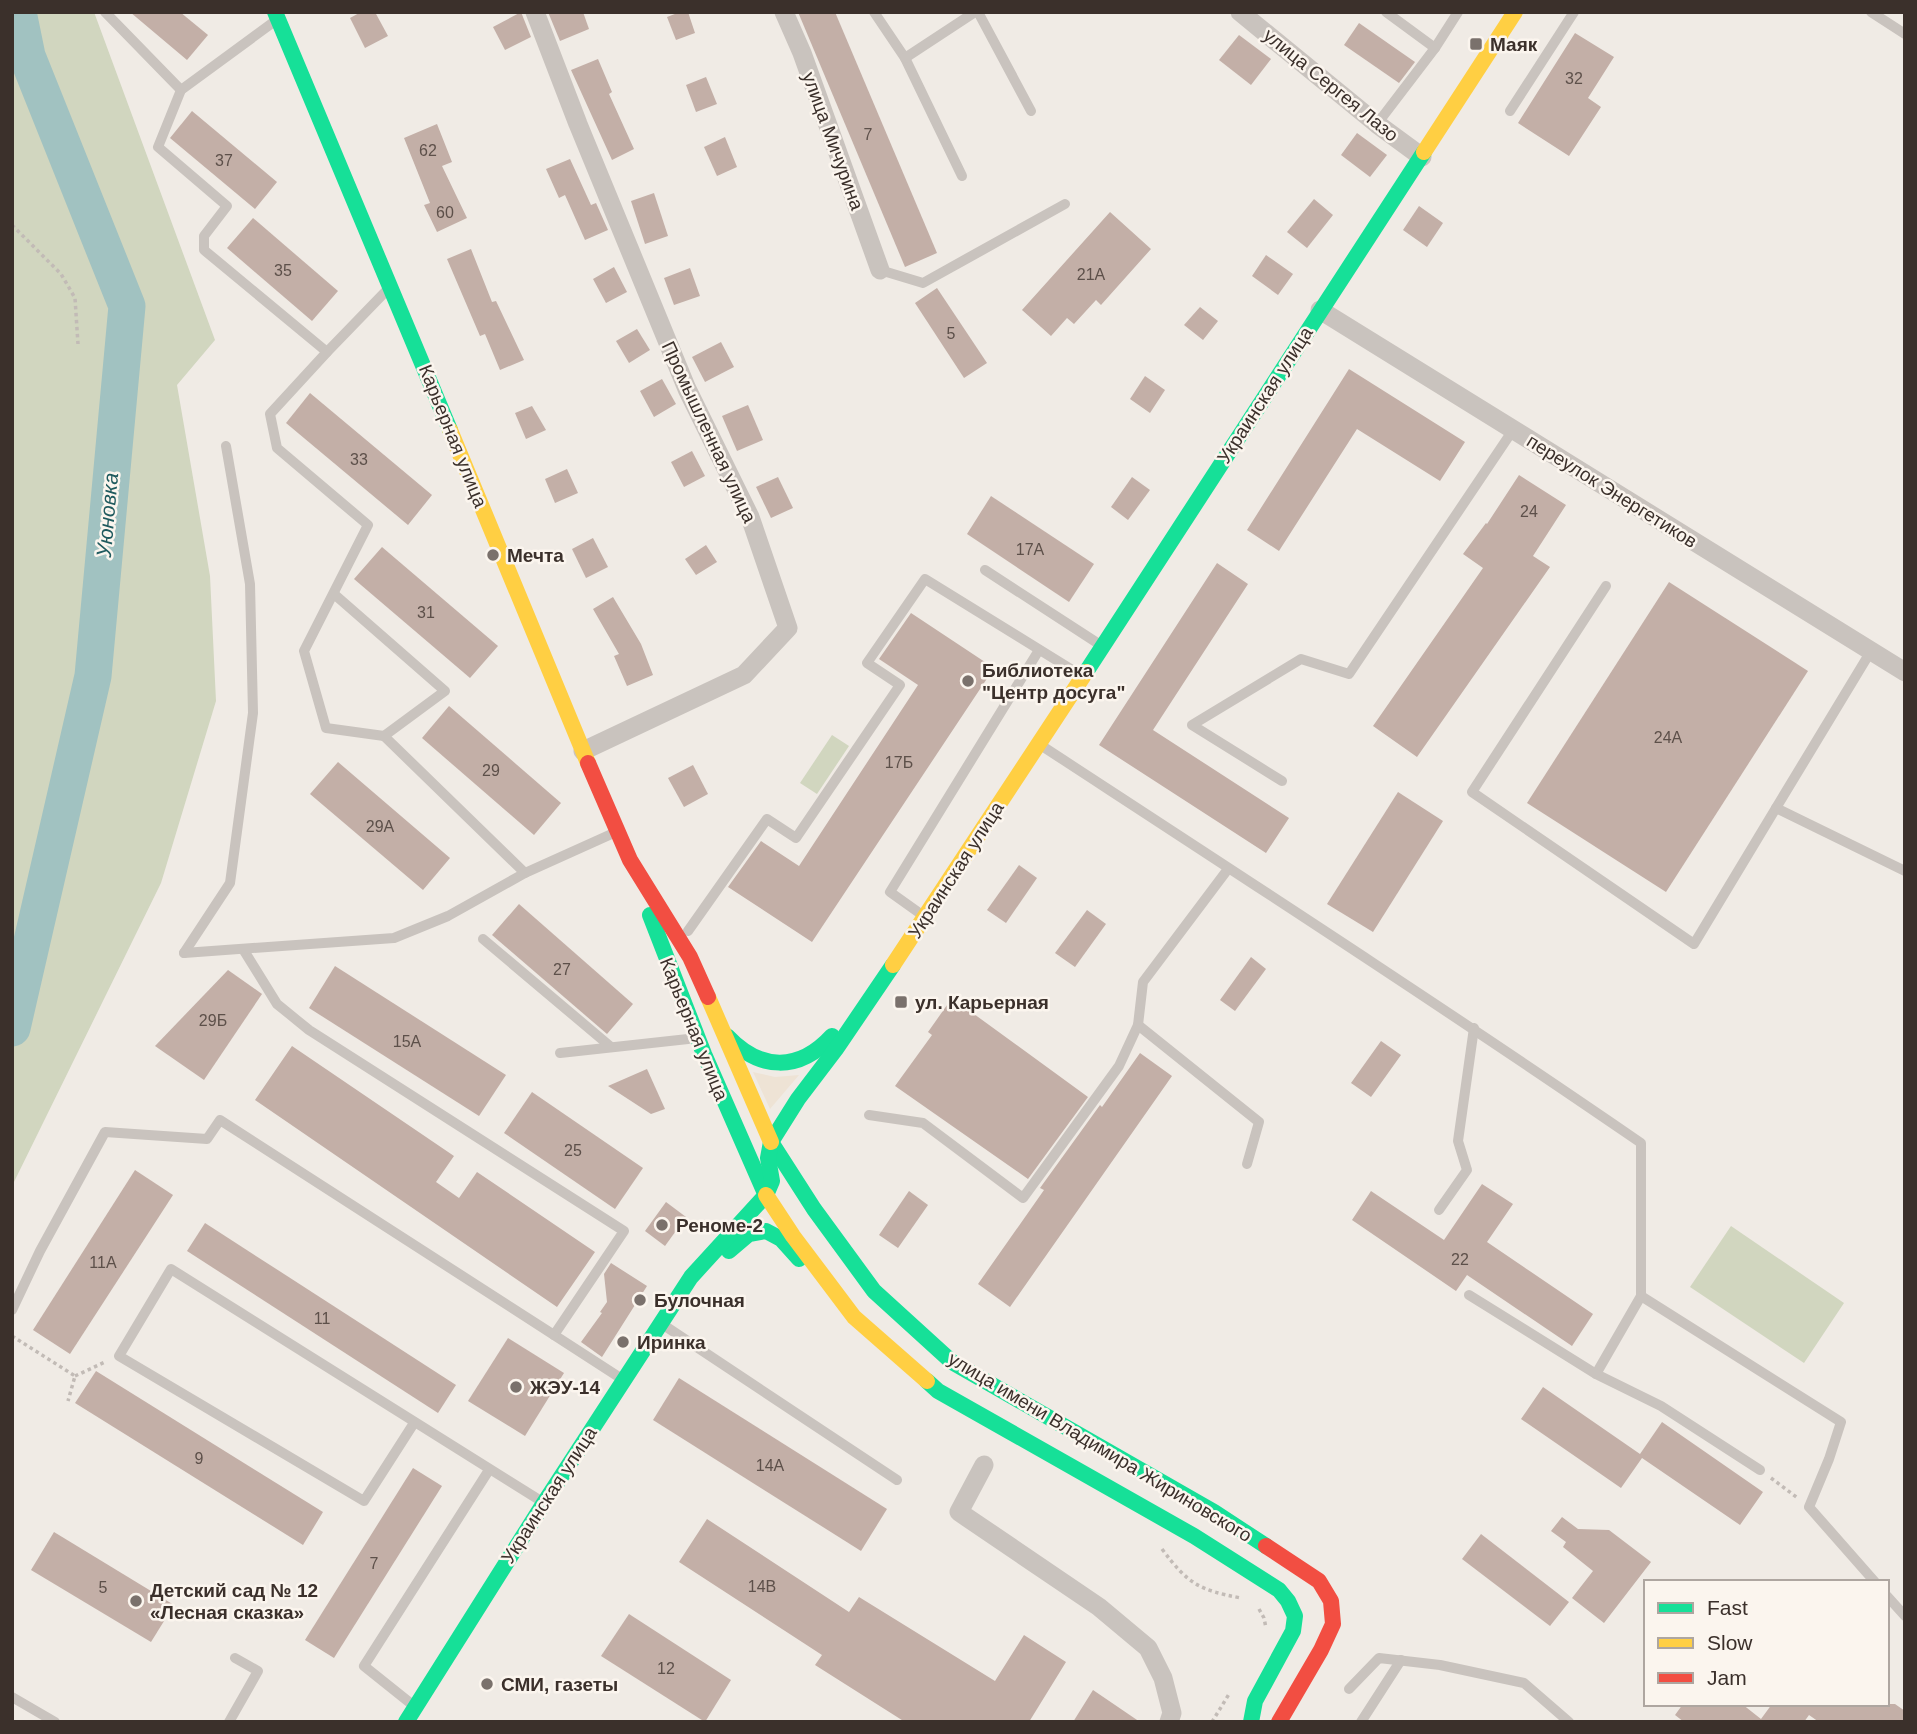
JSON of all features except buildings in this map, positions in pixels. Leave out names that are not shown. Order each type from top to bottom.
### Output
[{"type":"main road","name":"Украинская улица","points":[[771,1142],[798,1098],[836,1049],[922,922],[1515,12]]},
{"type":"main road","name":"Карьерная улица","points":[[282,15],[616,831],[630,860],[690,957],[771,1142]]},
{"type":"main road","name":"Карьерная улица","points":[[630,860],[671,974],[766,1195]]},
{"type":"main road","points":[[720,1026],[734,1045],[756,1060],[786,1063],[802,1060],[827,1044],[879,972],[922,922]]},
{"type":"main road","points":[[766,1195],[772,1181],[768,1158],[771,1142]]},
{"type":"main road","name":"улица имени Владимира Жириновского","points":[[771,1142],[814,1209],[874,1291],[952,1362],[1213,1512],[1319,1581],[1331,1601],[1333,1624],[1279,1722]]},
{"type":"main road","name":"Украинская улица","points":[[406,1722],[691,1277],[766,1195]]},
{"type":"main road","name":"улица имени Владимира Жириновского","points":[[766,1195],[854,1317],[938,1391],[1194,1536],[1279,1590],[1295,1616],[1293,1630],[1255,1701],[1251,1722]]},
{"type":"main road","points":[[663,1321],[744,1236],[755,1230],[776,1234],[786,1242],[823,1290],[854,1317]]},
{"type":"street","name":"Промышленная улица","points":[[535,12],[687,389],[750,517],[788,628],[744,675],[583,751]]},
{"type":"street","name":"улица Мичурина","points":[[784,12],[802,53],[880,270]]},
{"type":"street","name":"улица Сергея Лазо","points":[[1240,12],[1377,124],[1422,157]]},
{"type":"street","name":"переулок Энергетиков","points":[[1320,310],[1905,672]]},
{"type":"street","points":[[984,1465],[959,1512],[1099,1607],[1148,1648],[1163,1678],[1172,1713],[1169,1722]]},
{"type":"lane","points":[[104,12],[181,90]]},
{"type":"lane","points":[[874,12],[905,58],[962,176]]},
{"type":"lane","points":[[905,58],[976,12],[1031,111]]},
{"type":"lane","points":[[1386,12],[1435,48]]},
{"type":"lane","points":[[1377,124],[1435,48],[1458,12]]},
{"type":"lane","points":[[1510,111],[1574,12]]},
{"type":"lane","points":[[1871,12],[1905,34]]},
{"type":"lane","points":[[282,15],[181,90],[158,147],[227,206],[204,236],[204,250],[327,352]]},
{"type":"lane","points":[[880,270],[923,283],[1065,204]]},
{"type":"lane","points":[[391,286],[270,414],[277,448],[369,525],[304,652],[326,728],[384,736],[525,873]]},
{"type":"lane","points":[[1282,781],[1192,725],[1301,659],[1349,674],[1513,430]]},
{"type":"lane","points":[[226,446],[250,584],[253,713],[230,883],[184,953],[394,938],[448,916],[525,873],[616,831]]},
{"type":"lane","points":[[985,570],[1102,646]]},
{"type":"lane","points":[[688,931],[767,819],[796,838],[900,685],[867,663],[925,579],[1083,676]]},
{"type":"lane","points":[[1606,586],[1472,792],[1694,944],[1871,651]]},
{"type":"lane","points":[[334,594],[445,691],[384,736]]},
{"type":"lane","points":[[922,922],[890,892],[1039,650]]},
{"type":"lane","points":[[1039,744],[1474,1028],[1641,1143],[1641,1296],[1596,1374]]},
{"type":"lane","points":[[1776,808],[1905,871]]},
{"type":"lane","points":[[869,1115],[923,1123],[1023,1198],[1119,1066],[1139,1026],[1143,982],[1228,869]]},
{"type":"lane","points":[[483,939],[611,1047]]},
{"type":"lane","points":[[243,949],[277,1004],[309,1030],[624,1231],[554,1335]]},
{"type":"lane","points":[[1139,1026],[1259,1122],[1247,1164]]},
{"type":"lane","points":[[1438,1210],[1468,1170],[1458,1140],[1474,1028]]},
{"type":"lane","points":[[560,1053],[688,1039]]},
{"type":"lane","points":[[12,1310],[40,1251],[105,1132],[207,1139],[220,1120],[624,1380]]},
{"type":"lane","points":[[414,1423],[364,1501],[119,1356],[171,1269],[544,1503]]},
{"type":"lane","points":[[1469,1295],[1596,1374],[1661,1406],[1760,1470]]},
{"type":"lane","points":[[1641,1296],[1841,1422],[1829,1459],[1808,1507],[1873,1580]]},
{"type":"lane","points":[[663,1321],[897,1480]]},
{"type":"lane","points":[[415,1707],[364,1666],[489,1470]]},
{"type":"lane","points":[[1889,1598],[1905,1615]]},
{"type":"lane","points":[[229,1722],[258,1671],[235,1658]]},
{"type":"lane","points":[[1349,1689],[1379,1658],[1440,1665],[1524,1683],[1569,1722]]},
{"type":"lane","points":[[1361,1722],[1401,1660]]},
{"type":"lane","points":[[12,1697],[55,1722]]},
{"type":"path","points":[[12,225],[61,274],[75,298],[78,344]]},
{"type":"path","points":[[12,1336],[75,1376]]},
{"type":"path","points":[[68,1401],[75,1376],[119,1356]]},
{"type":"path","points":[[1760,1470],[1808,1507]]},
{"type":"green space","points":[[12,12],[94,12],[215,340],[177,385],[210,576],[216,701],[161,883],[12,1186]]},
{"type":"green space","points":[[832,735],[849,746],[817,794],[800,783]]},
{"type":"green space","points":[[1731,1226],[1844,1303],[1804,1363],[1690,1287]]},
{"type":"shaded area","points":[[753,1072],[775,1077],[799,1075],[770,1109]]},
{"type":"waterway","name":"Уюновка","points":[[12,1028],[93,676],[127,306],[27,56],[18,12]]},
{"type":"traffic: fast","points":[[275,12],[450,430]]},
{"type":"traffic: fast","points":[[1086,672],[1424,152]]},
{"type":"traffic: fast","points":[[650,915],[704,1054],[764,1191]]},
{"type":"traffic: fast","points":[[406,1722],[691,1277],[766,1195],[772,1181],[768,1158],[771,1142],[798,1099],[893,965]]},
{"type":"traffic: fast","points":[[727,1036],[753,1056],[780,1063],[806,1056],[832,1036]]},
{"type":"traffic: fast","points":[[771,1142],[814,1209],[874,1291],[952,1362],[1214,1512],[1266,1546]]},
{"type":"traffic: fast","points":[[729,1251],[749,1234],[766,1231],[781,1239],[799,1259]]},
{"type":"traffic: fast","points":[[927,1381],[938,1391],[1194,1536],[1279,1590],[1295,1616],[1293,1631],[1255,1701],[1251,1722]]},
{"type":"traffic: slow","points":[[1424,152],[1515,12]]},
{"type":"traffic: slow","points":[[450,430],[588,763]]},
{"type":"traffic: slow","points":[[893,965],[1086,672]]},
{"type":"traffic: slow","points":[[708,997],[771,1142]]},
{"type":"traffic: slow","points":[[766,1195],[854,1317],[927,1381]]},
{"type":"traffic: jam","points":[[588,763],[630,860],[690,957],[708,997]]},
{"type":"traffic: jam","points":[[1266,1546],[1319,1581],[1331,1601],[1333,1624],[1279,1722]]},
{"type":"place","name":"Маяк","points":[[1476,44]]},
{"type":"place","name":"Мечта","points":[[493,555]]},
{"type":"place","name":"Библиотека \"Центр досуга\"","points":[[968,681]]},
{"type":"place","name":"ул. Карьерная","points":[[901,1002]]},
{"type":"place","name":"Реноме-2","points":[[662,1225]]},
{"type":"place","name":"Булочная","points":[[640,1300]]},
{"type":"place","name":"Иринка","points":[[623,1342]]},
{"type":"place","name":"ЖЭУ-14","points":[[516,1387]]},
{"type":"place","name":"Детский сад № 12 «Лесная сказка»","points":[[136,1601]]},
{"type":"place","name":"СМИ, газеты","points":[[487,1684]]}]
